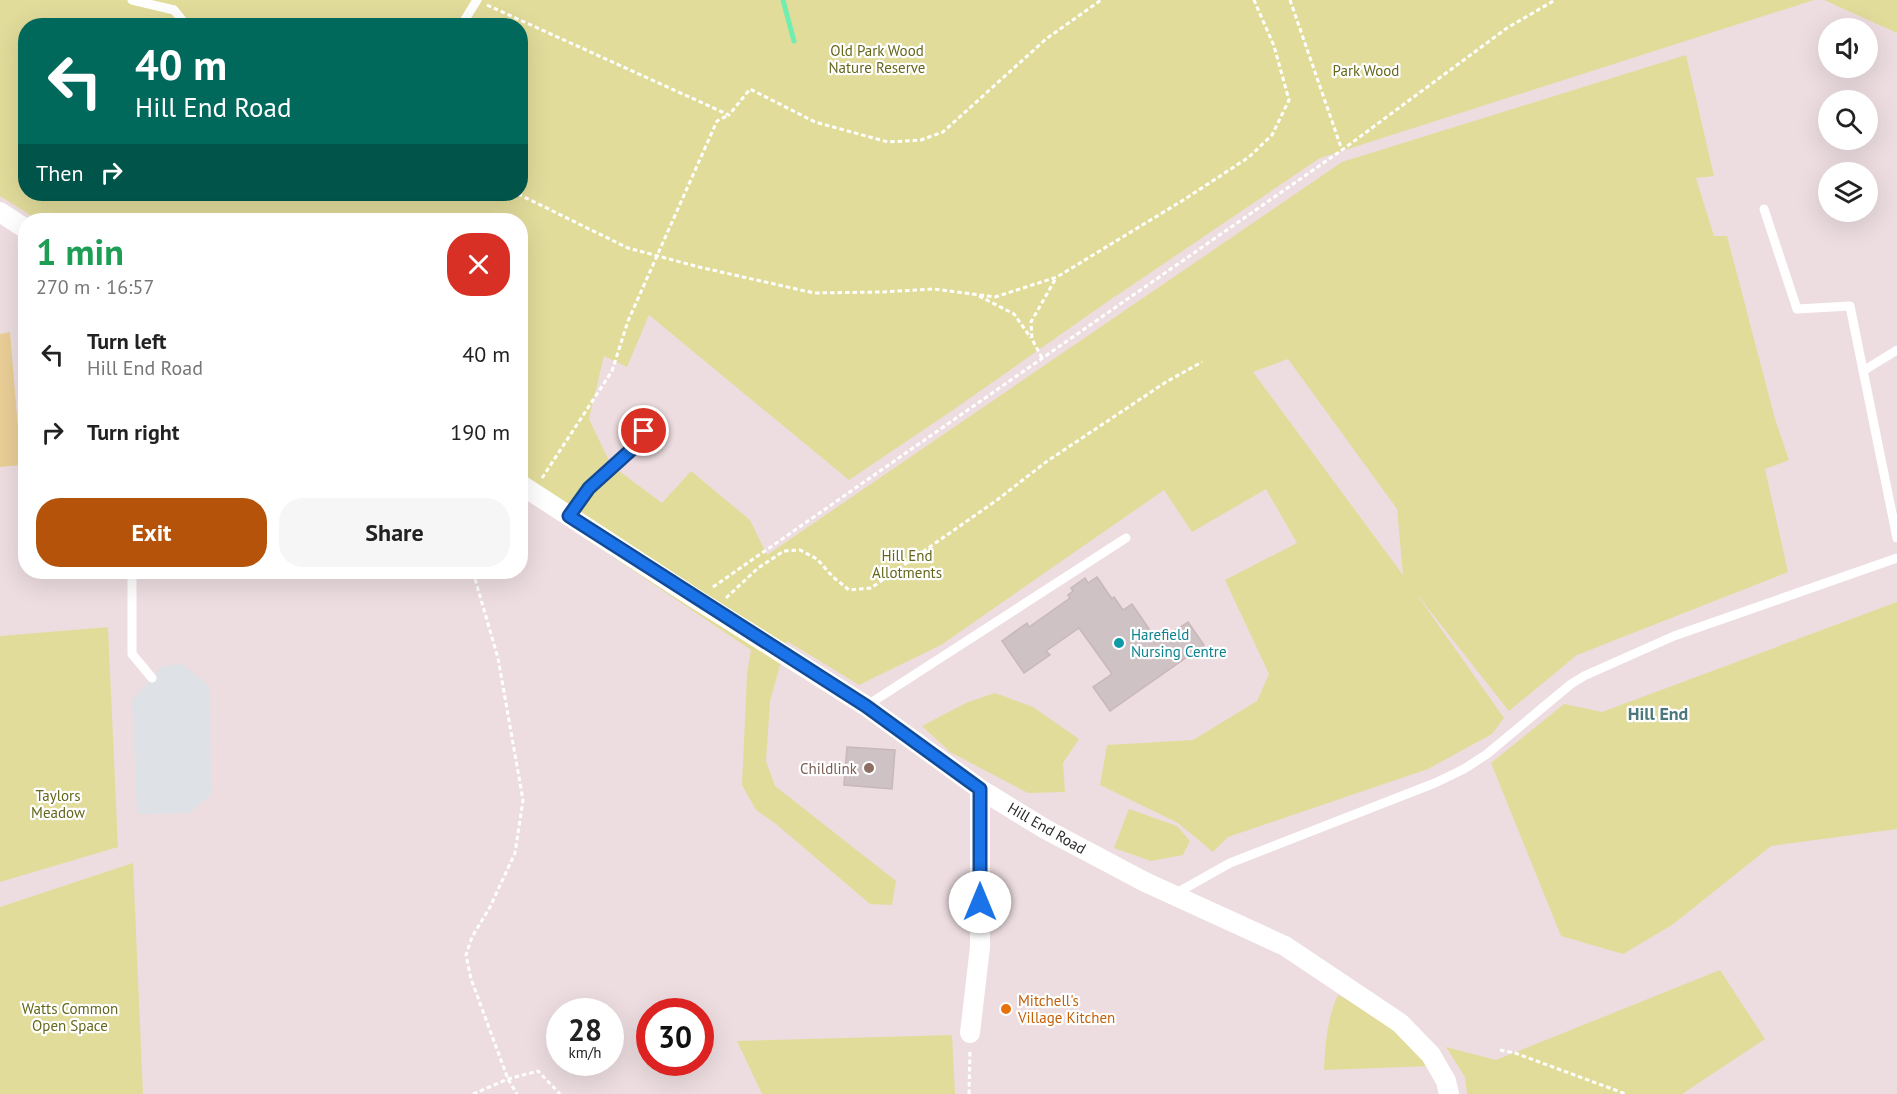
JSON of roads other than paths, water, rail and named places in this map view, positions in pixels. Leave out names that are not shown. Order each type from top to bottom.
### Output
[{"type":"street","points":[[0,212],[18,224]]},
{"type":"street","name":"Hill End Road","points":[[528,489],[866,706],[980,789],[1045,829],[1145,882],[1285,946],[1400,1023],[1431,1054],[1446,1081],[1449,1094]]},
{"type":"street","points":[[970,1033],[980,947],[980,789]]},
{"type":"lane","points":[[132,0],[174,10],[180,18]]},
{"type":"lane","points":[[466,18],[477,0]]},
{"type":"lane","points":[[1764,209],[1797,309],[1850,306],[1897,538]]},
{"type":"lane","points":[[1863,371],[1897,350]]},
{"type":"lane","points":[[569,516],[589,488],[631,450],[644,431]]},
{"type":"lane","points":[[866,706],[1126,538]]},
{"type":"lane","points":[[1173,895],[1230,863],[1435,783],[1464,769],[1487,754],[1571,684],[1584,676],[1674,636],[1897,558]]},
{"type":"lane","points":[[132,579],[132,654],[152,678]]},
{"type":"waterway","points":[[783,0],[794,41]]},
{"type":"place","name":"Harefield Nursing Centre","points":[[1119,643]]},
{"type":"place","name":"Childlink","points":[[869,768]]},
{"type":"place","name":"Mitchell's Village Kitchen","points":[[1006,1009]]},
{"type":"district","name":"Hill End","points":[[1658,713]]},
{"type":"park label","name":"Old Park Wood Nature Reserve","points":[[877,58]]},
{"type":"park label","name":"Park Wood","points":[[1366,70]]},
{"type":"park label","name":"Hill End Allotments","points":[[907,564]]},
{"type":"park label","name":"Taylors Meadow","points":[[58,804]]},
{"type":"park label","name":"Watts Common Open Space","points":[[70,1016]]}]
